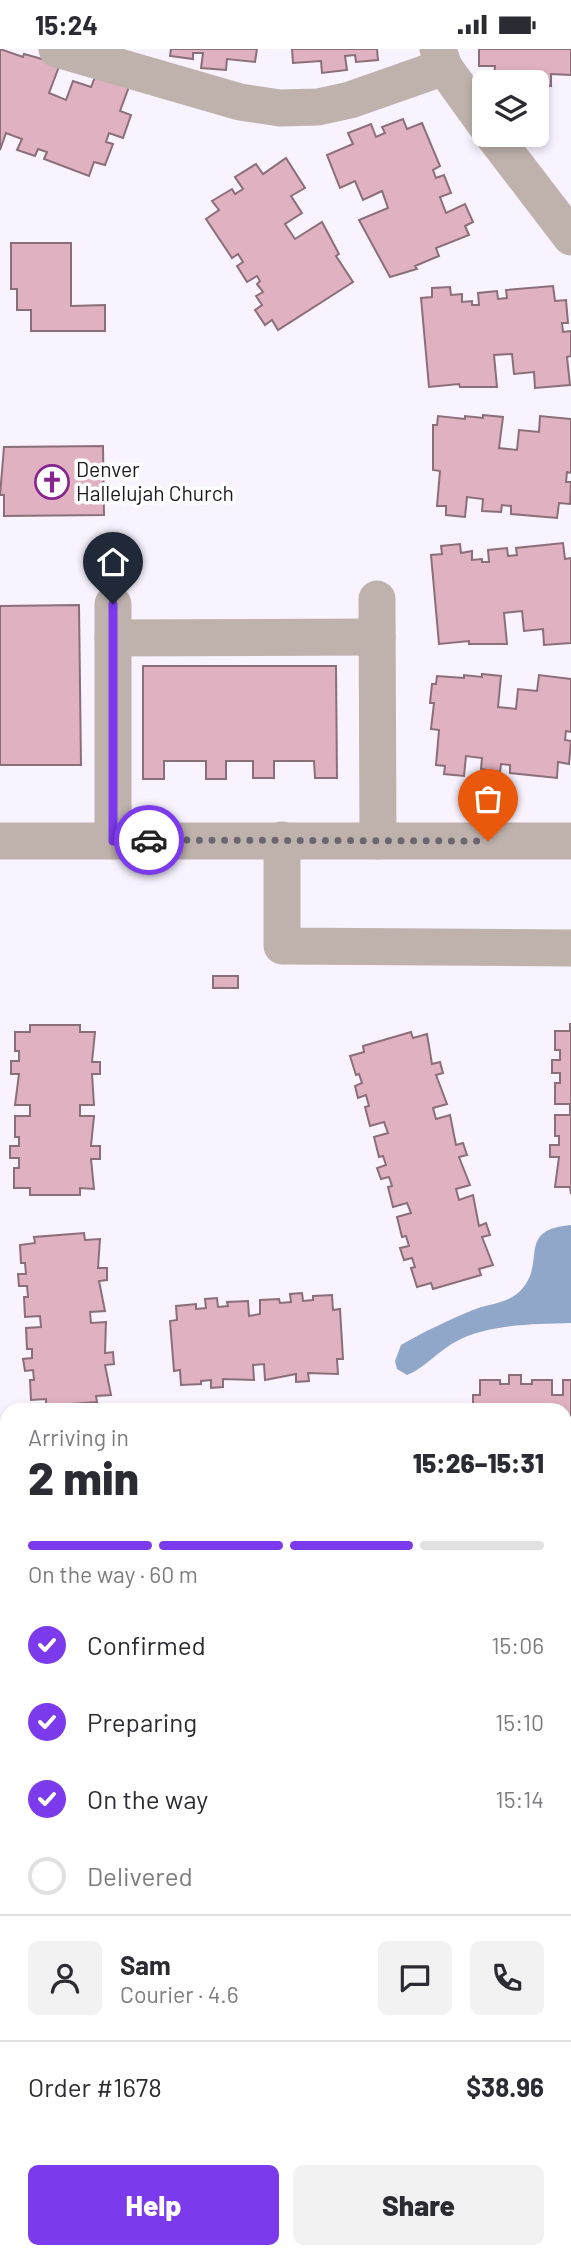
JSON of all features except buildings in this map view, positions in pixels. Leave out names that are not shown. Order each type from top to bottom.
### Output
[{"type":"street","points":[[57,49],[240,103],[280,109],[318,107],[350,100],[441,58],[472,104]]},
{"type":"street","points":[[506,147],[559,196],[571,237]]},
{"type":"street","points":[[377,599],[378,841]]},
{"type":"street","points":[[113,841],[113,621],[377,637]]},
{"type":"street","points":[[282,840],[282,946],[571,948]]},
{"type":"street","points":[[0,841],[571,841]]},
{"type":"water","points":[[571,1225],[571,1323],[512,1326],[483,1331],[450,1345],[407,1375],[397,1369],[395,1361],[401,1345],[455,1318],[517,1294],[529,1278],[538,1240],[554,1228]]},
{"type":"way so far","points":[[149,840],[488,841]]},
{"type":"place","name":"Denver Hallelujah Church","points":[[52,482]]},
{"type":"route","points":[[113,604],[113,841],[149,840]]}]
